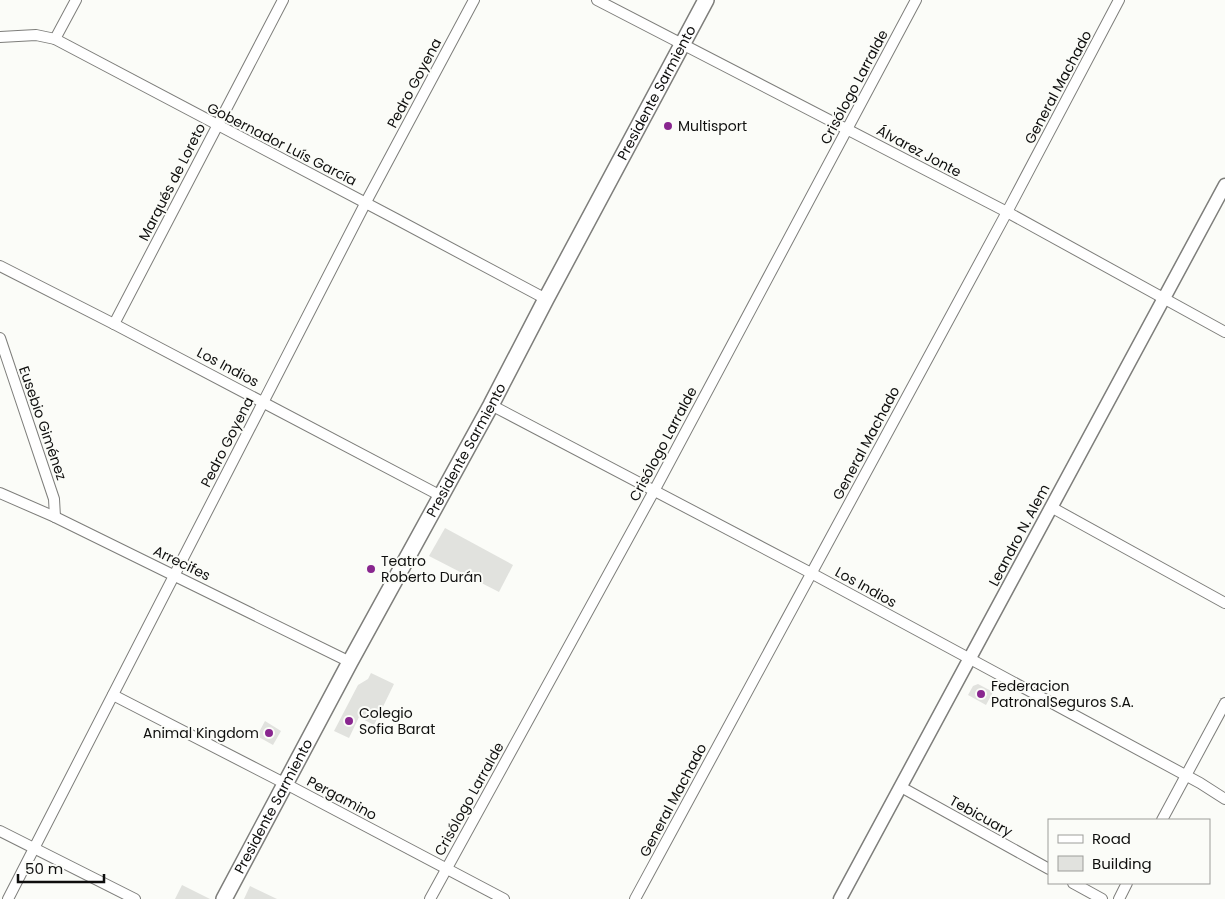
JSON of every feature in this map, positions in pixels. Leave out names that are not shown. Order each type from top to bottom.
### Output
[{"type":"main road","name":"Presidente Sarmiento","points":[[224,899],[350,662],[492,405],[546,298],[706,0]]},
{"type":"street","points":[[55,39],[76,0]]},
{"type":"street","name":"Marqués de Loreto","points":[[114,324],[283,0]]},
{"type":"street","name":"Pedro Goyena","points":[[8,899],[366,202],[474,0]]},
{"type":"street","name":"Álvarez Jonte","points":[[598,0],[1007,212],[1225,332]]},
{"type":"street","name":"Crisólogo Larralde","points":[[430,899],[654,491],[916,0]]},
{"type":"street","name":"General Machado","points":[[635,899],[1007,212],[1119,0]]},
{"type":"street","name":"Gobernador Luís García","points":[[0,37],[36,35],[55,39],[546,298]]},
{"type":"street","name":"Leandro N. Alem","points":[[840,899],[1225,185]]},
{"type":"street","name":"Los Indios","points":[[0,266],[441,496]]},
{"type":"street","name":"Eusebio Giménez","points":[[0,338],[54,499],[55,517]]},
{"type":"street","name":"Los Indios","points":[[492,405],[811,573],[1186,776],[1225,799]]},
{"type":"street","name":"Arrecifes","points":[[0,493],[55,517],[350,662]]},
{"type":"street","points":[[1051,507],[1225,603]]},
{"type":"street","name":"Pergamino","points":[[113,696],[286,784],[504,899]]},
{"type":"street","points":[[1163,819],[1225,703]]},
{"type":"street","name":"Tebicuary","points":[[901,787],[1048,868]]},
{"type":"street","points":[[0,831],[135,899]]},
{"type":"street","points":[[1075,884],[1102,899]]},
{"type":"street","points":[[1118,899],[1127,884]]},
{"type":"building","points":[[445,528],[513,565],[499,592],[429,556]]},
{"type":"building","points":[[371,673],[394,684],[374,725],[359,717],[349,738],[334,731],[358,685],[368,679]]},
{"type":"building","name":"Federacion PatronalSeguros S.A.","points":[[978,684],[993,692],[986,705],[968,695],[973,686]]},
{"type":"building","name":"Animal Kingdom","points":[[265,721],[281,731],[273,745],[257,736]]},
{"type":"building","points":[[182,885],[210,899],[175,899]]},
{"type":"building","points":[[250,886],[277,899],[244,899]]},
{"type":"place","name":"Multisport","points":[[668,126]]},
{"type":"place","name":"Teatro Roberto Durán","points":[[371,569]]},
{"type":"place","name":"Federacion PatronalSeguros S.A.","points":[[981,694]]},
{"type":"place","name":"Colegio Sofia Barat","points":[[349,721]]},
{"type":"place","name":"Animal Kingdom","points":[[269,733]]}]
